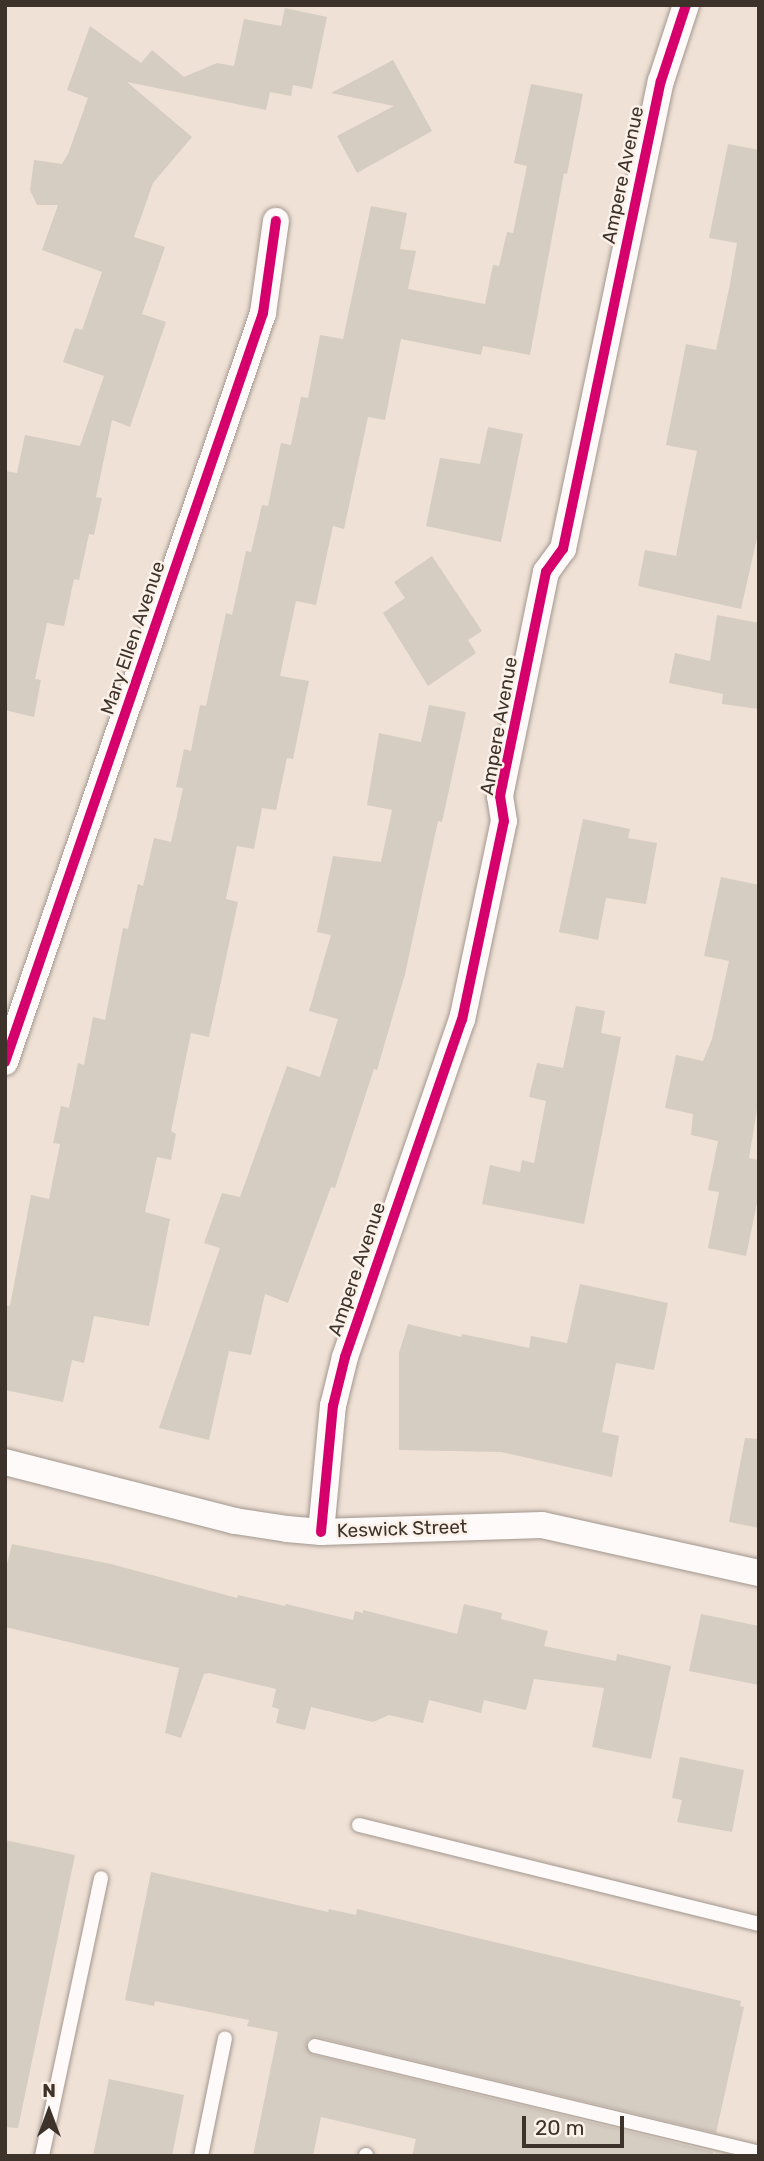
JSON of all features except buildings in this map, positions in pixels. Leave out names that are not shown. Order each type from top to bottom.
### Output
[{"type":"street","name":"Ampere Avenue","points":[[321,1532],[333,1406],[345,1357],[462,1020],[504,821],[500,796],[546,572],[563,548],[660,81],[686,5]]},
{"type":"street","name":"Mary Ellen Avenue","points":[[5,1062],[263,313],[276,221]]},
{"type":"street","name":"Keswick Street","points":[[5,1462],[235,1521],[321,1532],[542,1525],[759,1573]]},
{"type":"lane","points":[[359,1825],[759,1924]]},
{"type":"lane","points":[[42,2156],[101,1878]]},
{"type":"lane","points":[[201,2156],[225,2038]]},
{"type":"lane","points":[[315,2046],[759,2153]]},
{"type":"cycle path","points":[[321,1532],[333,1406],[345,1357],[462,1020],[504,821],[500,796],[546,572],[563,549],[661,81],[686,5]]},
{"type":"cycle path","points":[[5,1062],[263,313],[276,221]]}]
